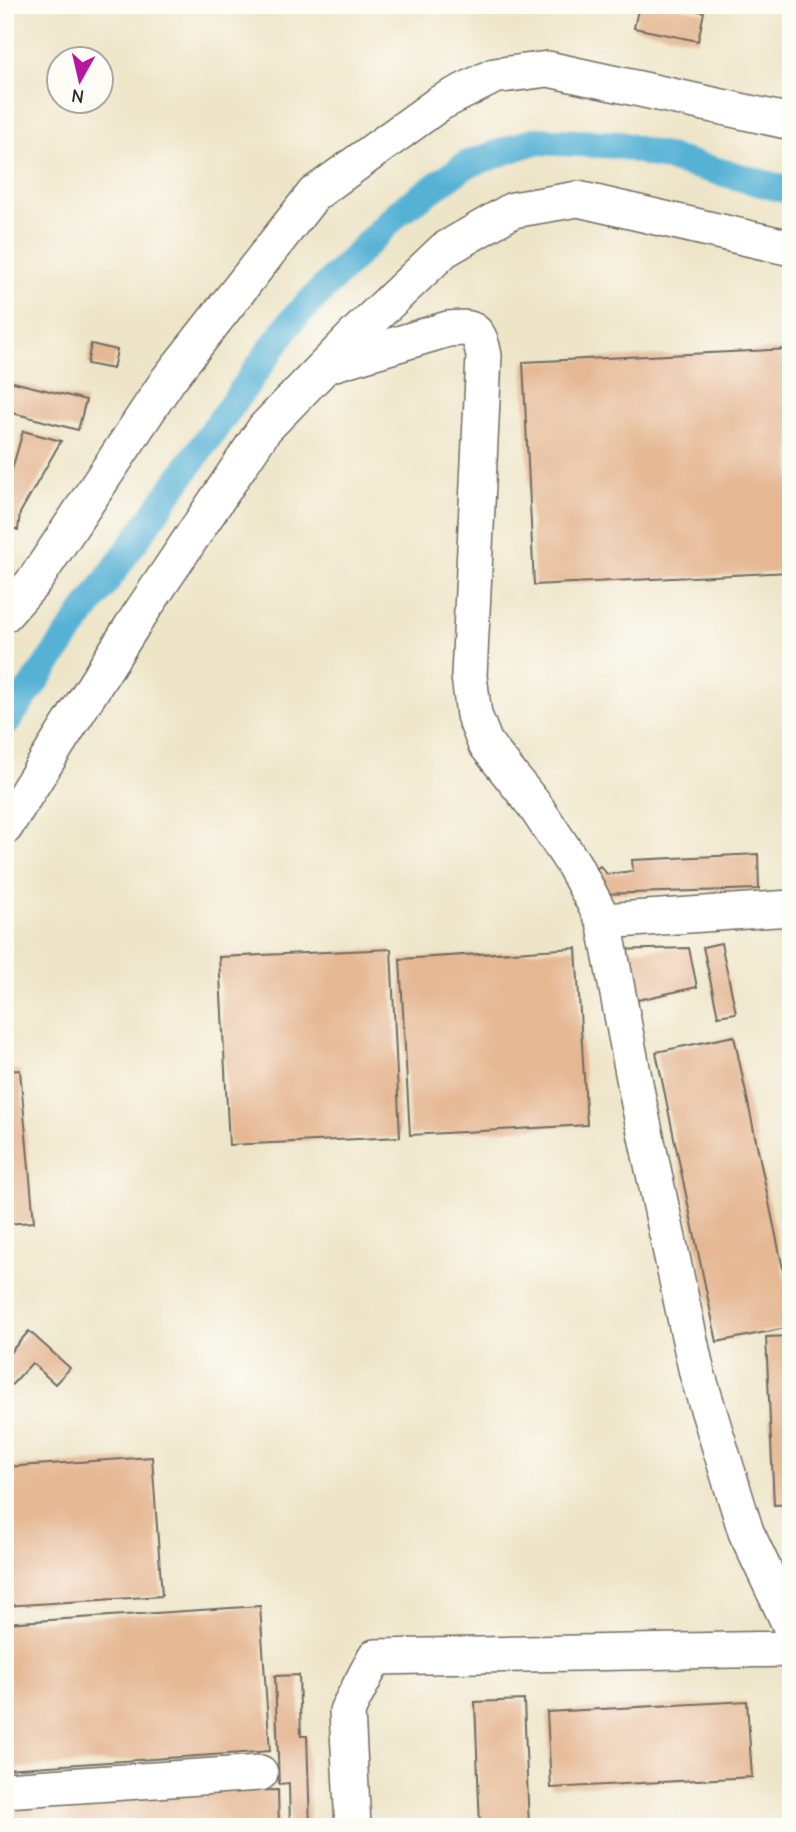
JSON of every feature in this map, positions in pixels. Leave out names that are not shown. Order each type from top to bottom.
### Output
[{"type":"lane","points":[[5,614],[35,580],[168,380],[314,194],[440,103],[494,76],[548,69],[791,121]]},
{"type":"lane","points":[[5,827],[132,626],[265,428],[359,331],[443,250],[513,210],[578,199],[791,248]]},
{"type":"lane","points":[[328,365],[376,353],[447,329],[472,330],[480,338],[484,356],[469,676],[474,715],[485,743],[535,806],[574,866],[604,921],[639,1104],[696,1373],[746,1531],[791,1628]]},
{"type":"lane","points":[[604,921],[791,908]]},
{"type":"lane","points":[[353,1827],[347,1711],[375,1657],[791,1648]]},
{"type":"lane","points":[[5,1790],[260,1773]]},
{"type":"building","points":[[639,5],[668,5],[704,12],[698,41],[634,28]]},
{"type":"building","points":[[91,344],[117,350],[113,369],[87,364]]},
{"type":"building","points":[[791,349],[791,572],[534,585],[523,362]]},
{"type":"building","points":[[5,380],[86,400],[78,430],[5,411]]},
{"type":"building","points":[[23,431],[61,441],[20,513],[18,530],[5,526],[5,494]]},
{"type":"building","points":[[758,854],[759,889],[599,894],[586,876],[600,866],[607,874],[633,871],[632,860]]},
{"type":"building","points":[[721,943],[736,1013],[718,1016],[703,947]]},
{"type":"building","points":[[576,948],[587,1125],[410,1135],[400,959]]},
{"type":"building","points":[[689,948],[697,987],[624,1003],[612,950]]},
{"type":"building","points":[[391,949],[400,1137],[229,1145],[219,957]]},
{"type":"building","points":[[734,1036],[791,1307],[791,1327],[717,1342],[656,1052]]},
{"type":"building","points":[[20,1070],[34,1222],[5,1224],[5,1071]]},
{"type":"building","points":[[29,1331],[70,1368],[55,1384],[32,1363],[5,1392],[5,1358]]},
{"type":"building","points":[[791,1336],[791,1504],[774,1505],[766,1337]]},
{"type":"building","points":[[152,1457],[162,1596],[5,1606],[5,1467]]},
{"type":"building","points":[[260,1606],[270,1751],[5,1769],[5,1623]]},
{"type":"building","points":[[299,1675],[301,1736],[307,1736],[310,1827],[290,1827],[289,1783],[279,1784],[275,1676]]},
{"type":"building","points":[[524,1700],[529,1827],[480,1827],[475,1702]]},
{"type":"building","points":[[747,1701],[752,1777],[551,1788],[547,1712]]},
{"type":"building","points":[[278,1790],[279,1827],[5,1827],[5,1799]]},
{"type":"waterway","points":[[5,724],[292,320],[400,211],[466,165],[534,141],[620,145],[791,191]]}]
